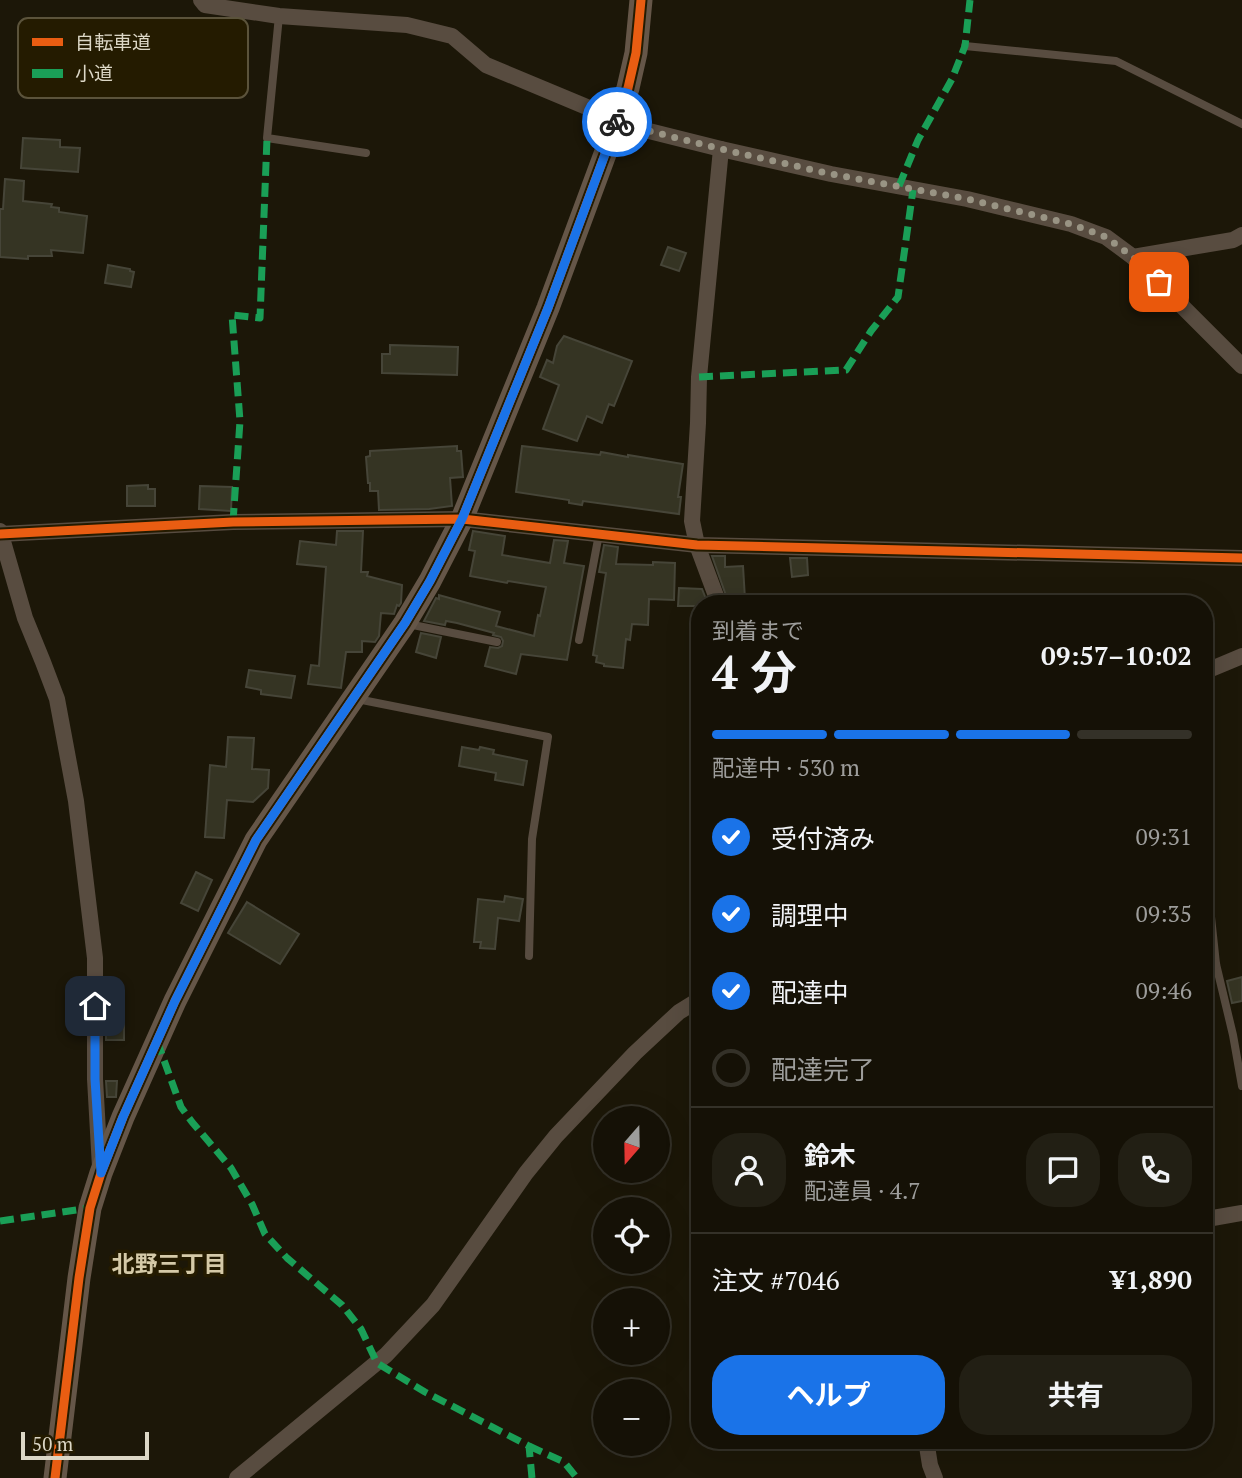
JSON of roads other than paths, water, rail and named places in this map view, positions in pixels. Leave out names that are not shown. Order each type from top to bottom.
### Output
[{"type":"street","points":[[201,0],[205,5],[279,16],[407,24],[428,29],[452,36],[486,65],[637,128],[831,174],[967,199],[1071,224],[1106,237],[1133,257],[1242,366]]},
{"type":"street","points":[[55,1478],[90,1208],[123,1117],[175,1001],[256,840],[405,623],[462,519],[548,308],[618,119],[636,54],[641,0]]},
{"type":"street","points":[[716,595],[697,545],[692,521],[699,377],[721,149]]},
{"type":"street","points":[[1133,257],[1233,240],[1242,235]]},
{"type":"street","points":[[101,1173],[95,1079],[95,958],[76,801],[57,699],[25,618],[0,533],[233,522],[462,519],[697,545],[1242,558]]},
{"type":"street","points":[[1213,668],[1242,656]]},
{"type":"street","points":[[237,1478],[386,1355],[433,1305],[526,1172],[556,1136],[635,1052],[691,1005]]},
{"type":"street","points":[[1213,1218],[1242,1213]]},
{"type":"street","points":[[927,1449],[935,1478]]},
{"type":"lane","points":[[279,16],[267,138],[366,153]]},
{"type":"lane","points":[[965,46],[1116,61],[1242,124]]},
{"type":"lane","points":[[579,640],[599,534]]},
{"type":"lane","points":[[405,623],[497,642]]},
{"type":"lane","points":[[354,699],[548,737],[531,839],[529,956]]},
{"type":"lane","points":[[1213,936],[1216,964],[1242,1086]]},
{"type":"lane","points":[[1233,1035],[1242,1030]]},
{"type":"district","name":"北野三丁目","points":[[169,1263]]}]
